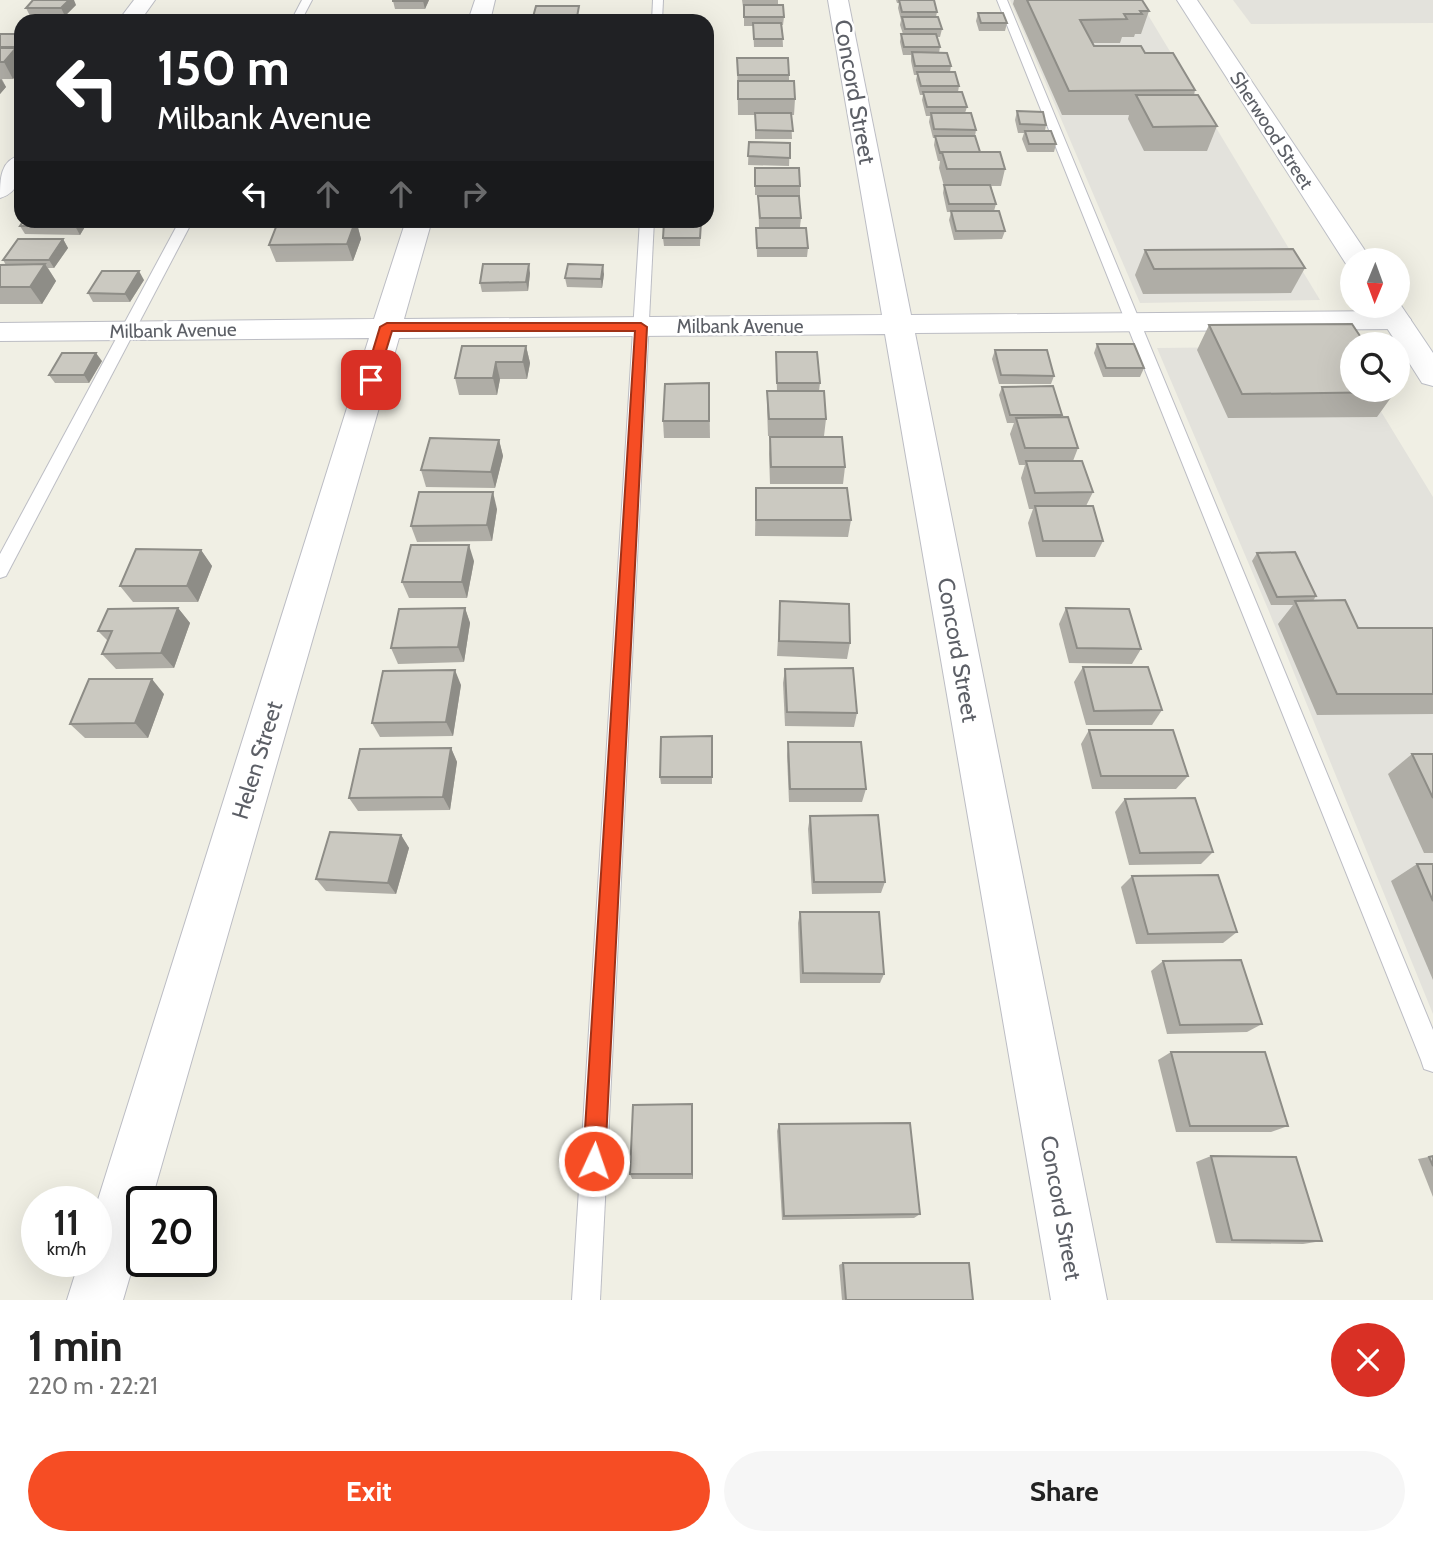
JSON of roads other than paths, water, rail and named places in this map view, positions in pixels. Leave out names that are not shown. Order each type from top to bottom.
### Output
[{"type":"street","points":[[134,14],[145,0]]},
{"type":"street","name":"Concord Street","points":[[838,0],[1079,1300]]},
{"type":"street","name":"Sherwood Street","points":[[1187,0],[1349,248]]},
{"type":"street","points":[[0,190],[14,171]]},
{"type":"street","name":"Helen Street","points":[[96,1300],[417,228]]},
{"type":"street","name":"Milbank Avenue","points":[[0,332],[1133,323],[1340,315]]},
{"type":"street","points":[[1395,318],[1433,376]]},
{"type":"lane","points":[[1002,0],[1433,1060]]},
{"type":"lane","points":[[0,571],[183,228]]},
{"type":"lane","points":[[586,1300],[647,228]]}]
